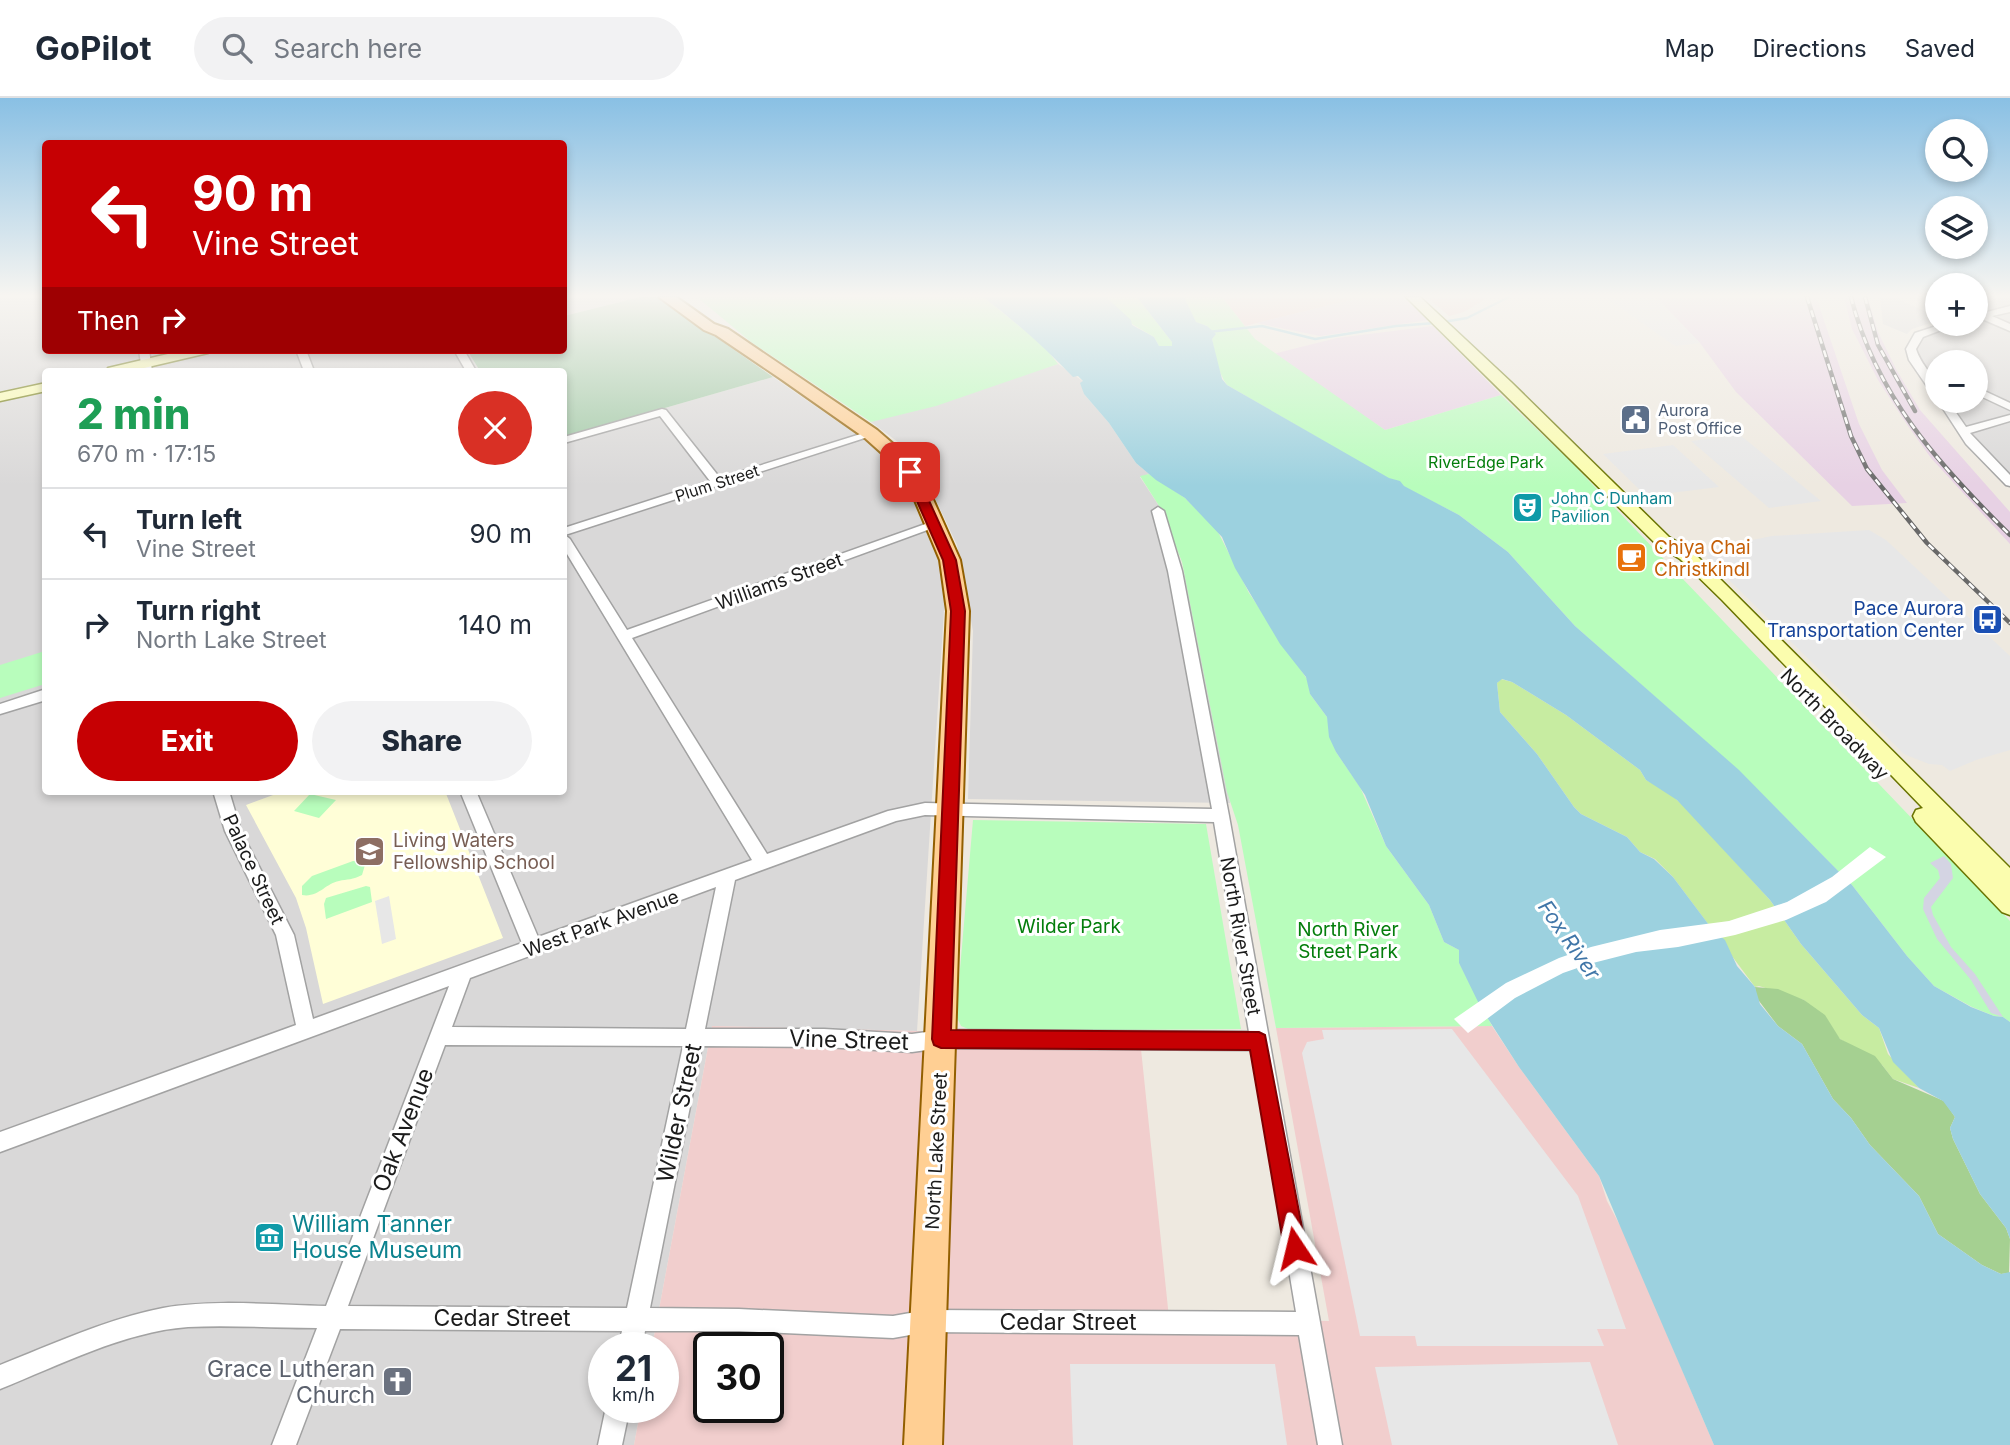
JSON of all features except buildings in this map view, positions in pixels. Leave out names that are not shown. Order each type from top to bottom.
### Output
[{"type":"main road","name":"North Lake Street","points":[[763,360],[871,434],[910,472],[950,560],[958,611],[923,1445]]},
{"type":"main road","name":"North Broadway","points":[[1479,360],[1663,541],[1686,555],[1738,606],[2010,883]]},
{"type":"main road","points":[[123,368],[146,361]]},
{"type":"main road","points":[[0,397],[42,388]]},
{"type":"main road","name":"North Broadway","points":[[1663,541],[1673,558],[2010,905]]},
{"type":"street","points":[[1914,360],[1925,365]]},
{"type":"street","points":[[1914,360],[1925,376]]},
{"type":"street","points":[[1988,396],[2010,407]]},
{"type":"street","points":[[567,439],[662,412],[718,483]]},
{"type":"street","points":[[1951,413],[1970,442],[2010,482]]},
{"type":"street","points":[[1964,431],[2010,418]]},
{"type":"street","name":"Plum Street","points":[[567,531],[871,434]]},
{"type":"street","name":"North River Street","points":[[1158,511],[1175,571],[1221,819],[1330,1445]]},
{"type":"street","name":"Williams Street","points":[[623,636],[935,524]]},
{"type":"street","points":[[567,544],[764,864]]},
{"type":"street","points":[[0,709],[42,695]]},
{"type":"street","name":"Palace Street","points":[[222,795],[233,831],[285,935],[306,1029]]},
{"type":"street","points":[[470,795],[533,947]]},
{"type":"street","name":"West Park Avenue","points":[[0,1142],[894,815],[925,808],[1221,819]]},
{"type":"street","name":"Wilder Street","points":[[633,1332],[727,878]]},
{"type":"street","name":"Oak Avenue","points":[[284,1445],[463,973]]},
{"type":"street","name":"Vine Street","points":[[439,1036],[824,1038],[912,1044],[941,1039],[1258,1035]]},
{"type":"street","name":"Cedar Street","points":[[0,1377],[158,1319],[188,1316],[739,1320],[893,1327],[927,1321],[1308,1324]]},
{"type":"street","points":[[610,1445],[615,1423]]},
{"type":"shaded area","points":[[0,360],[473,360],[478,368],[42,368],[42,795],[567,795],[567,436],[773,377],[880,451],[885,462],[911,485],[946,579],[917,1031],[712,1026],[655,1332],[588,1332],[588,1423],[638,1423],[634,1445],[0,1445]]},
{"type":"shaded area","points":[[473,360],[749,360],[773,377],[567,436],[567,368],[478,368]]},
{"type":"shaded area","points":[[1282,360],[1466,360],[1501,395],[1385,430]]},
{"type":"shaded area","points":[[1712,360],[1837,360],[1859,424],[1882,470],[1907,503],[1852,506],[1736,392]]},
{"type":"shaded area","points":[[1868,360],[1892,360],[1920,410],[2010,512],[2010,544],[1931,458],[1878,380]]},
{"type":"shaded area","points":[[1925,360],[1925,383],[1910,361]]},
{"type":"shaded area","points":[[1988,360],[2010,360],[2010,478],[1962,436],[1946,413],[1988,413]]},
{"type":"shaded area","points":[[1058,364],[1084,382],[1081,383],[1084,394],[1109,423],[1136,463],[1149,474],[1140,477],[1161,509],[1188,585],[1230,803],[968,799],[973,631],[957,545],[925,477],[898,442],[871,422]]},
{"type":"shaded area","points":[[1740,435],[1821,501],[1769,508],[1691,441]]},
{"type":"shaded area","points":[[1673,445],[1719,487],[1646,496],[1603,454]]},
{"type":"shaded area","points":[[1869,530],[1886,540],[2010,656],[2010,750],[1950,771],[1942,765],[1929,764],[1904,754],[1705,556],[1709,555],[1703,550],[1772,536]]},
{"type":"shaded area","name":"Living Waters Fellowship School","points":[[273,795],[447,795],[503,938],[323,1004],[306,928],[296,898],[246,805]]},
{"type":"shaded area","points":[[1944,856],[1951,864],[1953,878],[1931,907],[1933,915],[1951,947],[1975,974],[2003,1017],[1991,1013],[1971,980],[1937,939],[1923,909],[1924,898],[1940,878],[1938,870],[1930,863]]},
{"type":"shaded area","points":[[389,896],[396,939],[382,944],[375,901]]},
{"type":"shaded area","points":[[712,1026],[917,1031],[1241,1029],[1139,1030],[1169,1318],[1329,1321],[1276,1028],[1492,1026],[1599,1176],[1607,1201],[1625,1235],[1714,1445],[634,1445],[638,1423],[679,1423],[679,1332],[655,1332]]},
{"type":"shaded area","points":[[1452,1029],[1578,1196],[1626,1329],[1597,1329],[1604,1346],[1417,1346],[1415,1336],[1360,1336],[1302,1053],[1307,1042],[1324,1039],[1322,1030]]},
{"type":"shaded area","points":[[1590,1362],[1618,1445],[1392,1445],[1375,1367]]},
{"type":"shaded area","points":[[1070,1364],[1275,1364],[1287,1445],[1073,1445]]},
{"type":"green space","points":[[778,360],[1055,360],[1058,364],[936,406],[871,422]]},
{"type":"green space","name":"RiverEdge Park","points":[[1217,360],[1285,360],[1385,430],[1501,395],[1570,461],[2010,921],[2010,1022],[1972,1007],[1934,986],[1852,885],[1739,771],[1575,626],[1508,552],[1459,515],[1389,479],[1227,385]]},
{"type":"green space","name":"North River Street Park","points":[[1149,474],[1185,498],[1217,530],[1249,593],[1309,682],[1310,694],[1327,717],[1336,752],[1360,787],[1386,846],[1429,905],[1444,942],[1459,950],[1459,963],[1492,1026],[1276,1028],[1238,825],[1227,792],[1182,562],[1161,509],[1140,476]]},
{"type":"green space","points":[[42,652],[42,685],[0,698],[0,665]]},
{"type":"green space","points":[[1501,679],[1512,682],[1566,715],[1640,770],[1646,780],[1666,790],[1687,809],[1770,900],[1801,944],[1862,1015],[1879,1028],[1888,1054],[1919,1088],[1893,1079],[1882,1065],[1840,1039],[1804,1000],[1755,987],[1673,877],[1655,859],[1640,852],[1627,837],[1581,814],[1574,807],[1537,754],[1500,712],[1497,683]]},
{"type":"green space","points":[[309,795],[336,800],[319,818],[294,811]]},
{"type":"green space","name":"Wilder Park","points":[[973,820],[1206,824],[1241,1029],[973,1031],[961,1026],[956,1015]]},
{"type":"green space","points":[[353,861],[362,861],[365,865],[362,875],[334,882],[313,894],[302,895],[302,886],[312,876]]},
{"type":"green space","points":[[370,887],[372,902],[326,919],[326,898]]},
{"type":"green space","points":[[1755,987],[1778,989],[1804,1000],[1825,1015],[1840,1039],[1875,1056],[1893,1079],[1944,1101],[1955,1117],[1950,1128],[1953,1139],[1980,1194],[2006,1228],[2010,1239],[2009,1273],[2001,1274],[1982,1265],[1938,1234],[1919,1196],[1870,1145],[1851,1118],[1833,1099],[1802,1044],[1778,1026],[1756,997]]},
{"type":"water","name":"Fox River","points":[[1056,360],[1217,360],[1222,379],[1227,385],[1459,515],[1508,552],[1575,626],[1739,770],[1852,885],[1934,986],[1971,1007],[2003,1017],[2010,1022],[2010,1239],[2006,1228],[1980,1194],[1953,1139],[1950,1128],[1955,1117],[1943,1101],[1919,1088],[1893,1062],[1879,1028],[1862,1015],[1801,944],[1770,900],[1677,800],[1646,780],[1640,770],[1566,715],[1512,682],[1502,679],[1497,683],[1500,712],[1537,754],[1574,807],[1581,814],[1627,837],[1640,852],[1654,859],[1673,877],[1712,929],[1725,940],[1737,966],[1755,987],[1760,1004],[1778,1026],[1802,1044],[1833,1099],[1851,1118],[1870,1145],[1919,1196],[1938,1234],[1982,1265],[2001,1274],[2010,1272],[2010,1445],[1714,1445],[1599,1176],[1519,1067],[1481,1008],[1459,963],[1459,950],[1444,942],[1429,905],[1386,846],[1365,795],[1336,752],[1329,737],[1327,717],[1310,694],[1306,677],[1280,644],[1235,568],[1222,537],[1185,498],[1156,480],[1136,463],[1109,423],[1084,394],[1080,383],[1083,381],[1078,376],[1073,377]]},
{"type":"pier","points":[[1870,847],[1886,857],[1826,902],[1786,920],[1735,935],[1678,947],[1636,952],[1563,973],[1515,998],[1468,1033],[1454,1019],[1506,983],[1559,958],[1660,930],[1729,921],[1787,902],[1832,877]]},
{"type":"railway","points":[[1827,360],[1851,436],[1867,469],[1927,543],[2010,623]]},
{"type":"railway","points":[[1873,360],[1913,427],[1959,482],[2010,535]]},
{"type":"railway","points":[[1886,360],[1915,411]]},
{"type":"place","name":"Aurora Post Office","points":[[1635,419]]},
{"type":"place","name":"John C Dunham Pavilion","points":[[1528,507]]},
{"type":"place","name":"Chiya Chai Christkindl","points":[[1631,558]]},
{"type":"place","name":"Pace Aurora Transportation Center","points":[[1987,619]]},
{"type":"place","name":"Living Waters Fellowship School","points":[[370,851]]},
{"type":"place","name":"William Tanner House Museum","points":[[269,1237]]},
{"type":"place","name":"Grace Lutheran Church","points":[[398,1382]]},
{"type":"route","points":[[910,472],[950,560],[958,611],[941,1039],[1259,1041],[1295,1248]]}]
